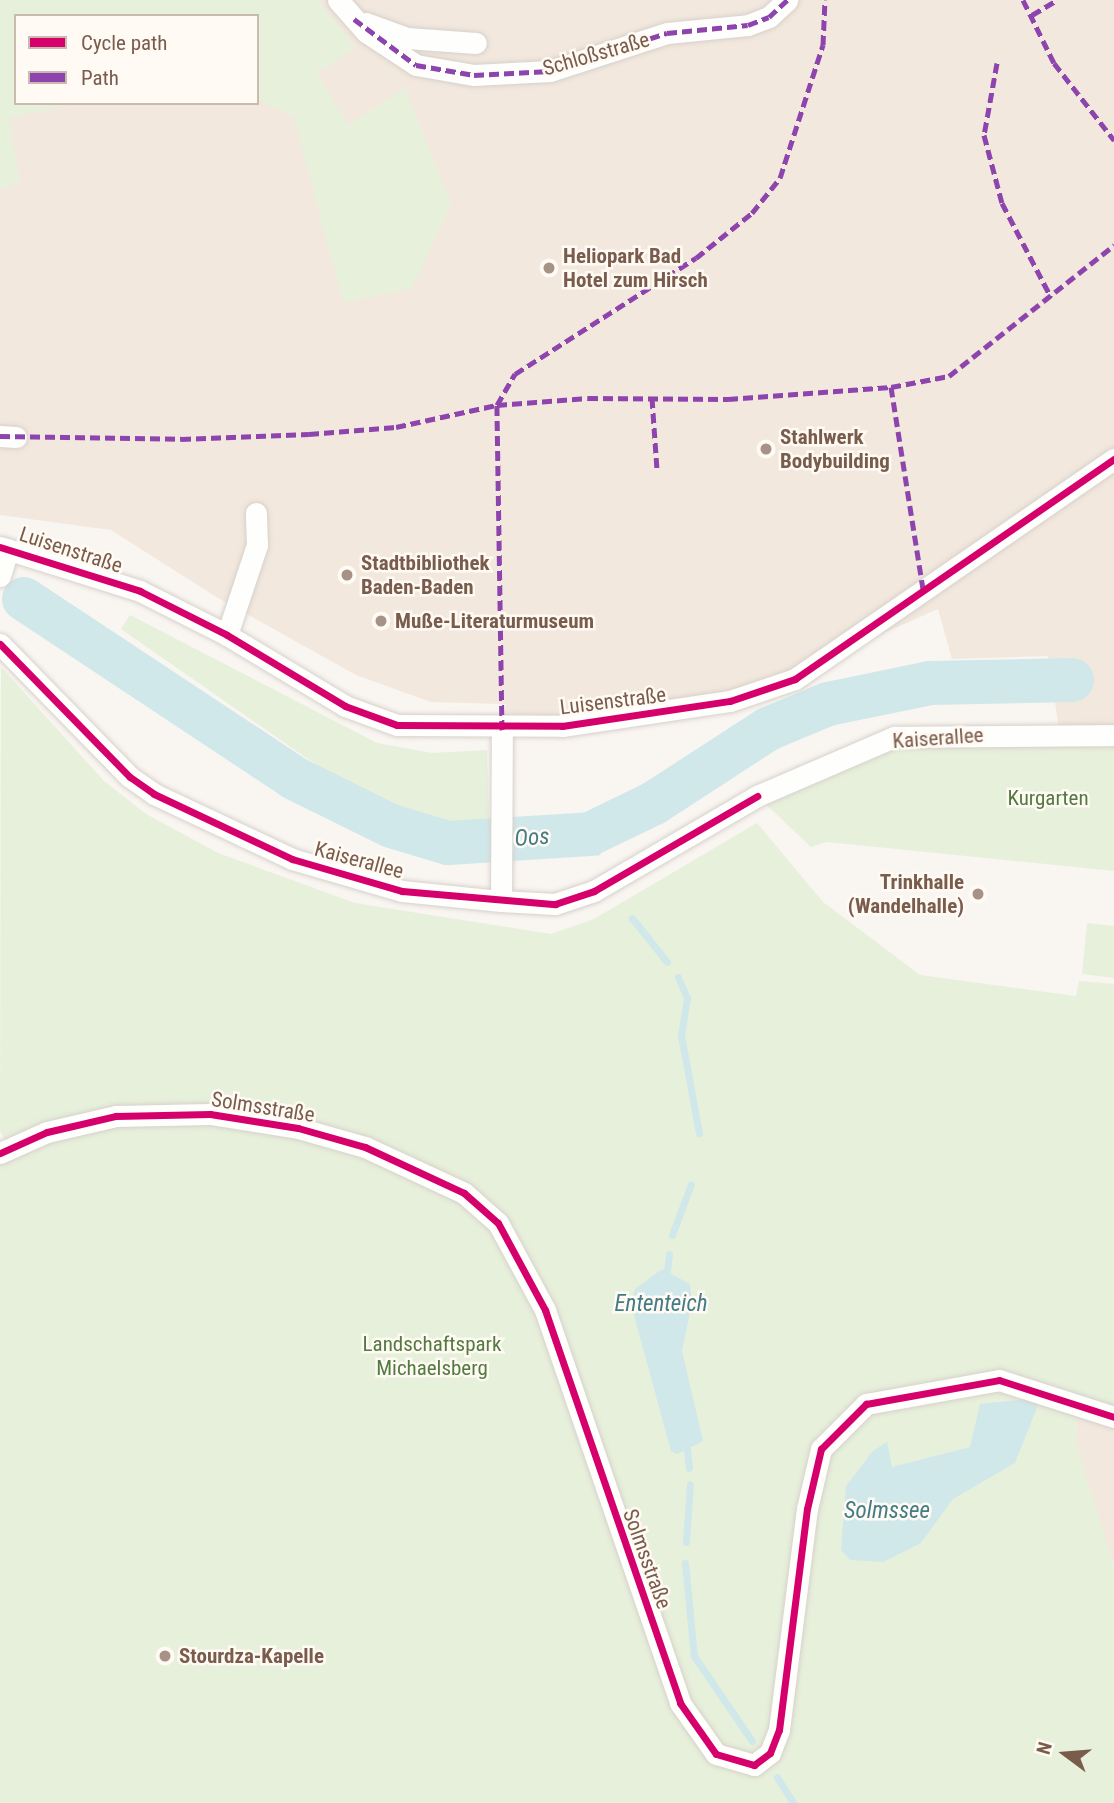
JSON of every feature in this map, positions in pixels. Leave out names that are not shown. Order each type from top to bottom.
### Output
[{"type":"street","name":"Schloßstraße","points":[[338,0],[354,19],[416,65],[474,75],[550,71],[667,33],[748,25],[769,17],[787,0]]},
{"type":"street","points":[[354,19],[407,38],[476,43]]},
{"type":"street","name":"Luisenstraße","points":[[4,548],[140,591],[227,635],[345,706],[397,725],[502,730],[644,718],[730,701],[795,678],[1114,459]]},
{"type":"street","points":[[227,635],[257,545],[256,513]]},
{"type":"street","points":[[0,576],[4,548]]},
{"type":"street","name":"Kaiserallee","points":[[0,644],[130,777],[154,794],[292,859],[402,891],[501,901],[555,904],[594,891],[757,796],[894,737],[1114,735]]},
{"type":"street","points":[[501,901],[502,730]]},
{"type":"street","name":"Solmsstraße","points":[[0,1153],[47,1132],[116,1116],[210,1114],[298,1128],[365,1147],[464,1193],[498,1223],[545,1310],[680,1703],[716,1754],[754,1765],[771,1753],[779,1730],[807,1509],[821,1449],[866,1404],[999,1380],[1114,1417]]},
{"type":"shaded area","points":[[0,0],[1114,0],[1114,734],[1060,735],[1048,656],[952,659],[938,609],[730,701],[502,730],[506,704],[431,702],[356,675],[218,598],[111,530],[0,515]]},
{"type":"shaded area","points":[[1079,1401],[1114,1417],[1114,1564],[1084,1484],[1075,1440]]},
{"type":"green space","points":[[0,0],[318,0],[356,47],[317,73],[348,125],[405,88],[451,203],[412,288],[343,303],[294,117],[259,100],[259,14],[14,14],[14,105],[66,105],[9,119],[20,182],[0,189]]},
{"type":"green space","points":[[130,615],[377,743],[432,753],[487,750],[489,820],[441,824],[351,789],[121,629]]},
{"type":"green space","name":"Landschaftspark Michaelsberg","points":[[1,667],[104,781],[146,814],[218,853],[355,903],[551,934],[594,919],[757,823],[823,902],[920,975],[1076,996],[1079,981],[1114,984],[1114,1417],[1079,1401],[1075,1440],[1114,1566],[1114,1803],[0,1803],[0,1159],[12,1151],[0,1131]]},
{"type":"green space","name":"Kurgarten","points":[[1114,734],[1114,871],[827,842],[811,847],[757,796],[894,737]]},
{"type":"green space","points":[[1087,923],[1114,926],[1114,978],[1082,974]]},
{"type":"water","name":"Ententeich","points":[[662,1269],[690,1284],[692,1302],[682,1351],[703,1441],[677,1454],[671,1451],[631,1304],[635,1289]]},
{"type":"water","name":"Solmssee","points":[[1029,1399],[1038,1405],[1015,1463],[953,1499],[921,1543],[883,1562],[850,1560],[841,1550],[846,1486],[873,1451],[887,1442],[892,1467],[970,1447],[980,1404]]},
{"type":"waterway","name":"Oos","points":[[24,599],[294,778],[391,826],[448,843],[590,834],[654,803],[768,729],[828,704],[930,683],[1072,680]]},
{"type":"waterway","points":[[590,834],[597,852]]},
{"type":"waterway","points":[[632,918],[667,962]]},
{"type":"waterway","points":[[678,977],[687,998],[681,1035],[699,1133]]},
{"type":"waterway","points":[[672,1235],[691,1184]]},
{"type":"waterway","points":[[667,1271],[669,1254]]},
{"type":"waterway","points":[[687,1449],[689,1468]]},
{"type":"waterway","points":[[686,1542],[690,1484]]},
{"type":"waterway","points":[[685,1563],[694,1656],[752,1741]]},
{"type":"waterway","points":[[777,1777],[793,1803]]},
{"type":"marked path","points":[[354,19],[416,65],[474,75],[550,71],[667,33],[748,25],[769,17],[787,0]]},
{"type":"marked path","points":[[502,730],[497,405],[515,374],[696,258],[752,213],[780,178],[823,45],[825,0]]},
{"type":"marked path","points":[[1023,0],[1054,63],[1114,140]]},
{"type":"marked path","points":[[1032,15],[1057,0]]},
{"type":"marked path","points":[[997,63],[984,135],[1002,203],[1051,297]]},
{"type":"marked path","points":[[0,436],[181,439],[309,434],[396,427],[497,405],[588,398],[728,399],[891,387],[949,376],[1114,245]]},
{"type":"marked path","points":[[891,387],[923,589]]},
{"type":"marked path","points":[[652,398],[657,470]]},
{"type":"cycle path","points":[[0,547],[140,591],[227,635],[345,706],[397,725],[562,726],[730,701],[795,679],[1114,459]]},
{"type":"cycle path","points":[[0,644],[130,777],[154,794],[292,859],[402,891],[555,904],[594,891],[757,796]]},
{"type":"cycle path","points":[[0,1153],[47,1132],[116,1116],[210,1114],[298,1128],[365,1147],[464,1193],[498,1223],[545,1310],[680,1703],[716,1754],[754,1765],[770,1753],[779,1730],[807,1509],[821,1449],[866,1404],[999,1380],[1114,1417]]},
{"type":"place","name":"Heliopark Bad Hotel zum Hirsch","points":[[549,268]]},
{"type":"place","name":"Stahlwerk Bodybuilding","points":[[766,449]]},
{"type":"place","name":"Stadtbibliothek Baden-Baden","points":[[347,575]]},
{"type":"place","name":"Muße-Literaturmuseum","points":[[381,621]]},
{"type":"place","name":"Trinkhalle (Wandelhalle)","points":[[978,894]]},
{"type":"place","name":"Stourdza-Kapelle","points":[[165,1656]]}]
